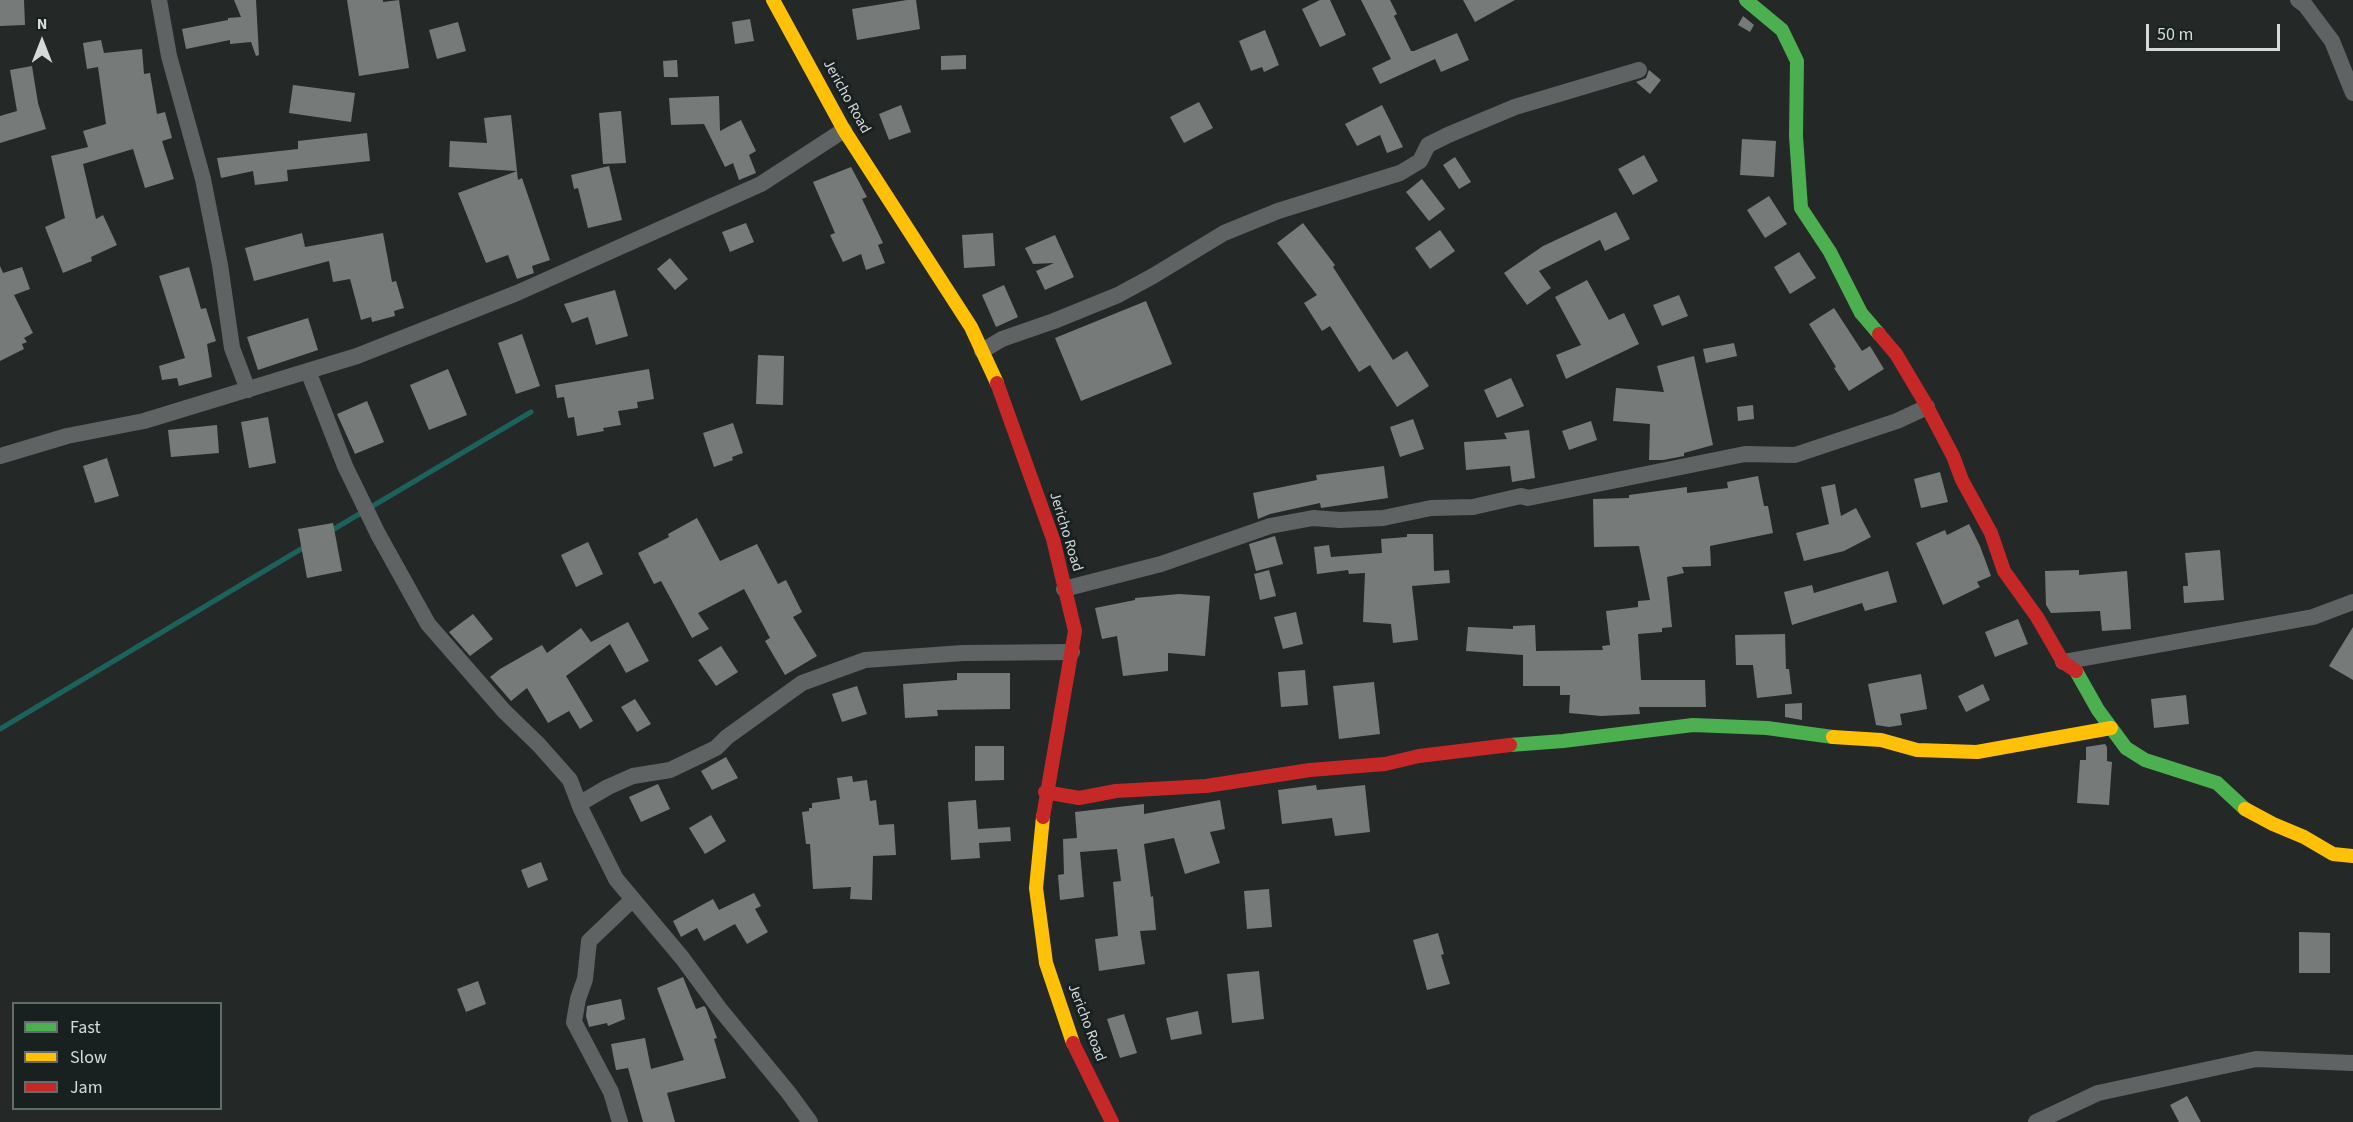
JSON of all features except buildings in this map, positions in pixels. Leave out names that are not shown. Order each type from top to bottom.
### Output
[{"type":"street","points":[[159,0],[169,56],[203,179],[220,266],[232,348],[248,390]]},
{"type":"street","name":"Jericho Road","points":[[773,0],[844,130],[971,327],[1000,390],[1053,539],[1075,632],[1045,792],[1036,888],[1046,963],[1076,1052],[1112,1122]]},
{"type":"street","points":[[1746,0],[1782,30],[1797,61],[1796,128],[1801,208],[1830,252],[1861,313],[1896,354],[1928,407],[1953,456],[1962,480],[1991,533],[2004,571],[2037,617],[2063,662],[2074,668],[2098,710],[2126,748],[2145,760],[2217,783],[2240,806],[2273,824],[2304,837],[2334,854],[2353,856]]},
{"type":"street","points":[[2298,0],[2305,5],[2332,41],[2353,93]]},
{"type":"street","points":[[982,351],[1002,339],[1118,295],[1182,260],[1224,232],[1278,211],[1400,173],[1420,161],[1428,145],[1458,131],[1515,107],[1638,70]]},
{"type":"street","points":[[0,456],[67,435],[144,421],[357,356],[517,293],[761,184],[844,130]]},
{"type":"street","points":[[308,371],[345,466],[378,534],[428,624],[504,711],[570,780],[579,804],[616,879],[810,1122]]},
{"type":"street","points":[[1065,589],[1161,564],[1270,526],[1313,518],[1340,520],[1383,518],[1431,508],[1473,507],[1745,454],[1795,455],[1897,421],[1928,407]]},
{"type":"street","points":[[2063,662],[2313,617],[2353,602]]},
{"type":"street","points":[[579,804],[633,776],[670,770],[716,748],[727,737],[802,683],[865,660],[963,653],[1072,652]]},
{"type":"street","points":[[1045,792],[1079,798],[1116,791],[1206,786],[1310,770],[1385,764],[1419,756],[1498,746],[1563,741],[1693,725],[1767,728],[1813,736],[1881,740],[1917,750],[1977,752],[2111,728]]},
{"type":"street","points":[[620,1122],[610,1092],[574,1022],[578,999],[585,979],[589,941],[633,898]]},
{"type":"street","points":[[2036,1122],[2098,1093],[2256,1059],[2353,1063]]},
{"type":"waterway","points":[[329,532],[531,412]]},
{"type":"waterway","points":[[0,729],[306,546]]},
{"type":"traffic: fast","points":[[1746,0],[1782,30],[1797,61],[1796,136],[1801,208],[1830,252],[1861,313],[1879,334]]},
{"type":"traffic: fast","points":[[2076,671],[2098,710],[2126,748],[2145,760],[2217,783],[2245,809]]},
{"type":"traffic: fast","points":[[1510,745],[1693,725],[1767,728],[1833,737]]},
{"type":"traffic: slow","points":[[773,0],[844,130],[971,327],[997,383]]},
{"type":"traffic: slow","points":[[1833,737],[1881,740],[1917,750],[1977,752],[2111,728]]},
{"type":"traffic: slow","points":[[2245,809],[2304,837],[2333,854],[2353,856]]},
{"type":"traffic: slow","points":[[1043,817],[1036,888],[1046,963],[1073,1043]]},
{"type":"traffic: jam","points":[[1879,334],[1896,354],[1924,401],[1953,456],[1962,480],[1991,533],[2004,571],[2037,617],[2063,662],[2076,671]]},
{"type":"traffic: jam","points":[[997,383],[1053,539],[1075,631],[1043,817]]},
{"type":"traffic: jam","points":[[1045,792],[1079,798],[1116,791],[1206,786],[1310,770],[1385,764],[1419,756],[1510,745]]},
{"type":"traffic: jam","points":[[1073,1043],[1112,1122]]}]
